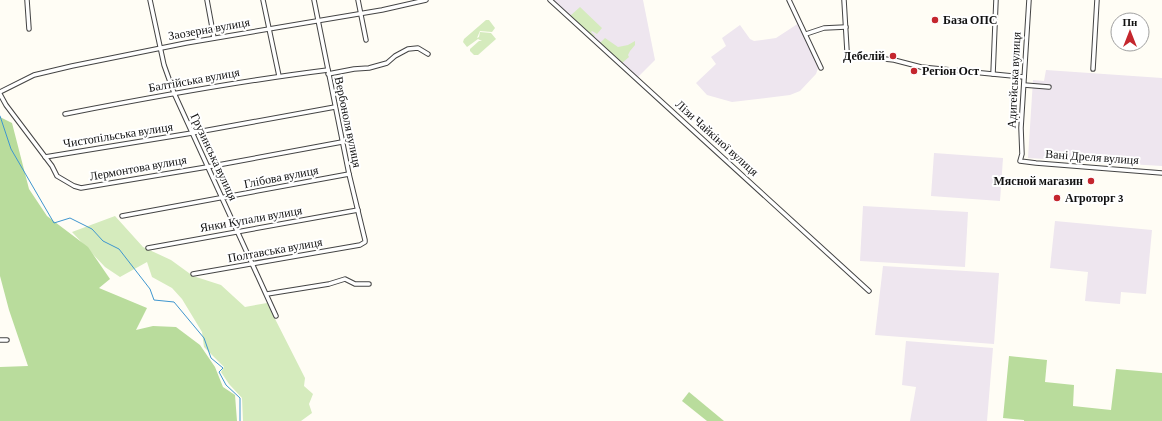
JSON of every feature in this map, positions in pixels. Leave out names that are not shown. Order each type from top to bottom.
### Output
[{"type":"street","points":[[27,0],[29,29]]},
{"type":"street","name":"Грузинська вулиця","points":[[150,0],[160,48],[174,93],[276,316]]},
{"type":"street","points":[[207,0],[214,38]]},
{"type":"street","points":[[263,0],[279,76]]},
{"type":"street","name":"Вербоноля вулиця","points":[[314,0],[342,142],[365,240],[365,242],[360,245]]},
{"type":"street","points":[[358,0],[366,40]]},
{"type":"street","points":[[401,0],[402,5]]},
{"type":"street","name":"Заозерна вулиця","points":[[0,93],[34,74],[160,48],[426,0]]},
{"type":"street","name":"Лізи Чайкіної вулиця","points":[[550,0],[870,291]]},
{"type":"street","points":[[789,0],[821,68]]},
{"type":"street","points":[[844,0],[847,50]]},
{"type":"street","points":[[992,74],[996,0]]},
{"type":"street","name":"Адигейська вулиця","points":[[1020,160],[1022,154],[1021,128],[1029,0]]},
{"type":"street","points":[[1093,69],[1097,0]]},
{"type":"street","points":[[806,34],[824,28],[846,27]]},
{"type":"street","name":"Балтійська вулиця","points":[[65,114],[174,93],[279,76],[369,68],[387,63],[395,56],[408,49],[418,48],[428,54]]},
{"type":"street","points":[[866,57],[894,60],[921,67],[955,72],[1024,77]]},
{"type":"street","points":[[1024,85],[1049,87]]},
{"type":"street","name":"Лермонтова вулиця","points":[[0,93],[6,105],[45,157],[57,176],[74,186],[81,188],[342,142]]},
{"type":"street","name":"Чистопільська вулиця","points":[[45,157],[192,133],[335,107]]},
{"type":"street","name":"Вані Дреля вулиця","points":[[1020,160],[1036,163],[1162,173]]},
{"type":"street","name":"Глібова вулиця","points":[[122,216],[222,199],[349,174]]},
{"type":"street","name":"Янки Купали вулиця","points":[[148,248],[358,210]]},
{"type":"street","name":"Полтавська вулиця","points":[[193,274],[360,245]]},
{"type":"street","points":[[267,294],[345,280],[355,284],[369,284]]},
{"type":"street","points":[[0,340],[7,340]]},
{"type":"shaded area","points":[[553,0],[643,0],[655,60],[637,78]]},
{"type":"shaded area","points":[[799,23],[818,68],[816,74],[800,91],[790,95],[732,102],[707,95],[696,83],[716,64],[711,57],[726,46],[722,38],[740,25],[750,39],[754,41],[776,38]]},
{"type":"shaded area","points":[[1046,70],[1162,78],[1162,166],[1028,158],[1033,80],[1044,81]]},
{"type":"shaded area","points":[[934,153],[1003,158],[1000,201],[931,196]]},
{"type":"shaded area","points":[[863,206],[968,212],[965,267],[860,261]]},
{"type":"shaded area","points":[[1055,221],[1152,230],[1146,294],[1121,292],[1120,304],[1085,301],[1088,272],[1050,268]]},
{"type":"shaded area","points":[[883,266],[999,273],[994,344],[875,335]]},
{"type":"shaded area","points":[[906,341],[993,348],[987,421],[910,421],[916,387],[902,385]]},
{"type":"green space","points":[[580,7],[602,28],[597,34],[592,31],[591,32],[595,36],[593,38],[570,16]]},
{"type":"green space","points":[[486,20],[489,20],[495,28],[492,32],[480,31],[477,38],[479,37],[480,32],[491,33],[496,39],[478,55],[474,55],[470,49],[479,41],[482,41],[478,39],[467,47],[463,42],[464,39]]},
{"type":"green space","points":[[605,38],[618,47],[628,45],[635,41],[635,45],[628,55],[629,57],[622,63],[600,43]]},
{"type":"green space","points":[[0,117],[12,123],[29,189],[47,216],[88,247],[110,279],[99,288],[147,308],[136,330],[153,326],[176,327],[200,345],[215,367],[223,387],[235,395],[237,421],[0,421],[0,367],[28,366],[9,310],[0,276]]},
{"type":"green space","points":[[115,216],[143,247],[171,260],[193,276],[221,285],[245,307],[267,303],[305,378],[304,386],[313,394],[309,404],[312,413],[301,421],[243,421],[242,398],[229,384],[221,372],[224,367],[204,347],[202,332],[182,299],[172,288],[152,277],[147,262],[120,277],[105,267],[72,232]]},
{"type":"green space","points":[[1009,356],[1047,360],[1045,382],[1074,385],[1073,406],[1111,410],[1116,369],[1162,373],[1162,421],[1024,421],[1003,418]]},
{"type":"green space","points":[[689,392],[724,421],[707,421],[682,401]]},
{"type":"waterway","points":[[0,116],[11,149],[54,223],[70,218],[92,229],[103,241],[119,249],[150,289],[154,300],[174,302],[204,338],[211,358],[223,368],[219,372],[226,385],[240,398],[240,421]]},
{"type":"place","name":"База ОПС","points":[[935,20]]},
{"type":"place","name":"Дебелій","points":[[893,56]]},
{"type":"place","name":"Регіон Ост","points":[[914,71]]},
{"type":"place","name":"Мясной магазин","points":[[1091,181]]},
{"type":"place","name":"Агроторг 3","points":[[1057,198]]}]
